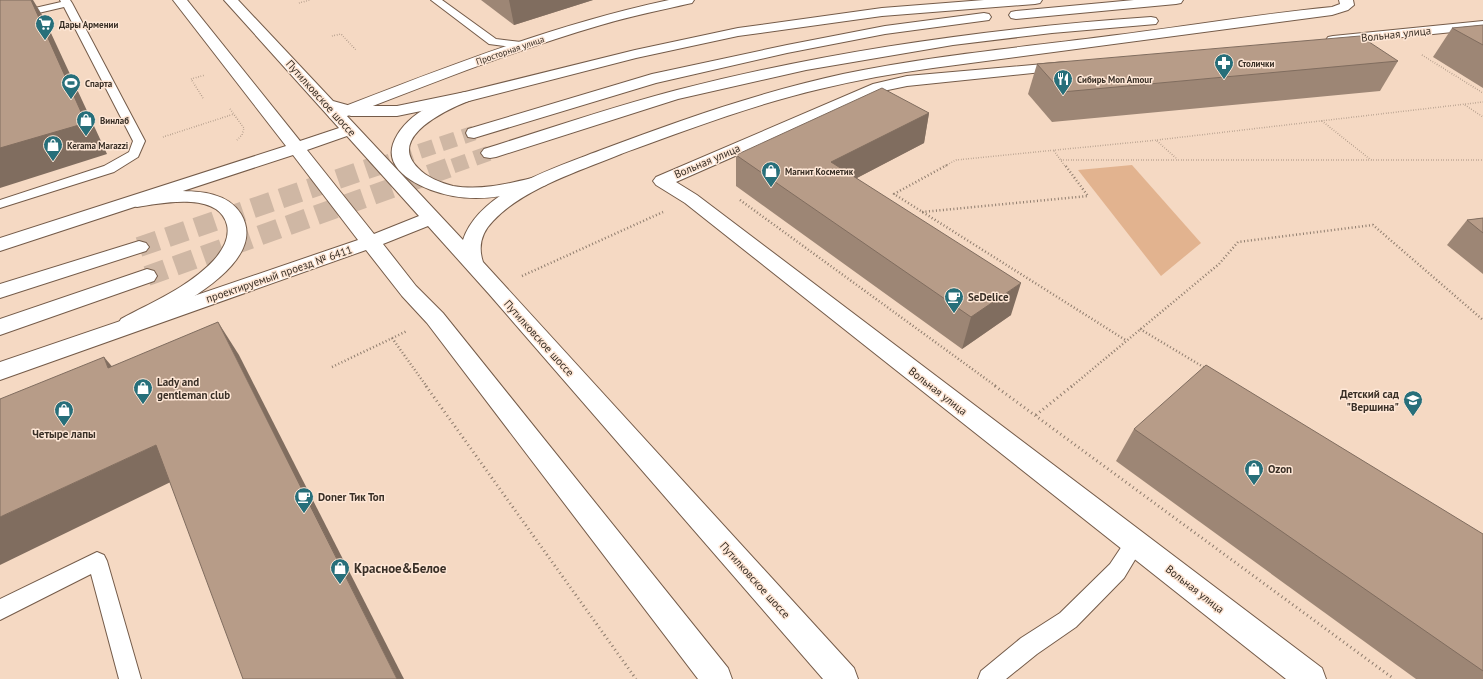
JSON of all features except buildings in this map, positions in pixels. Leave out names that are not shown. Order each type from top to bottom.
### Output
[{"type":"street","points":[[180,0],[409,290],[435,318],[717,679]]},
{"type":"street","name":"Путилковское шоссе","points":[[231,0],[337,110],[350,130],[431,218],[843,679]]},
{"type":"street","name":"Просторная улица","points":[[337,110],[521,45],[644,8],[688,0]]},
{"type":"street","points":[[337,110],[397,111],[465,97],[635,54],[738,32],[882,12],[1035,0]]},
{"type":"street","points":[[474,133],[652,79],[787,48],[886,30],[980,18],[1176,0]]},
{"type":"street","points":[[465,97],[431,112],[418,121],[409,131],[403,142],[401,152],[403,163],[410,172],[421,180],[436,187],[474,193],[517,188],[540,181],[668,131],[736,107],[817,85],[922,64],[1330,11],[1344,8],[1347,5],[1346,0]]},
{"type":"street","points":[[490,153],[673,96],[801,67],[902,48],[994,34],[1098,24],[1330,11]]},
{"type":"street","name":"Вольная улица","points":[[1317,41],[1483,25]]},
{"type":"street","name":"Вольная улица","points":[[1080,64],[907,81],[878,87],[662,181],[691,199],[1311,679]]},
{"type":"street","name":"проектируемый проезд № 6411","points":[[0,245],[350,130]]},
{"type":"street","points":[[474,266],[469,249],[473,236],[482,220],[501,204],[540,181]]},
{"type":"street","name":"проектируемый проезд № 6411","points":[[126,326],[196,285],[220,266],[235,246],[239,228],[233,213],[218,202],[196,197],[169,196],[135,201]]},
{"type":"street","name":"проектируемый проезд № 6411","points":[[0,371],[371,242],[431,218]]},
{"type":"street","points":[[0,291],[139,247]]},
{"type":"street","points":[[0,327],[147,276]]},
{"type":"lane","points":[[436,0],[493,42],[521,45]]},
{"type":"lane","points":[[0,19],[66,2],[139,141],[134,154],[109,169],[0,204]]},
{"type":"lane","points":[[989,679],[1029,646],[1068,620],[1117,571],[1135,543]]},
{"type":"lane","points":[[0,610],[97,561],[130,679]]},
{"type":"path","points":[[299,3],[310,0]]},
{"type":"path","points":[[332,36],[341,34],[356,50]]},
{"type":"path","points":[[1422,55],[1483,93]]},
{"type":"path","points":[[203,98],[191,79],[205,75],[209,80]]},
{"type":"path","points":[[1127,340],[894,194],[956,160],[1157,140],[1483,102]]},
{"type":"path","points":[[1464,104],[1483,117]]},
{"type":"path","points":[[230,109],[244,128],[242,135],[231,146]]},
{"type":"path","points":[[176,133],[234,114]]},
{"type":"path","points":[[1322,121],[1371,160]]},
{"type":"path","points":[[1157,140],[1177,160]]},
{"type":"path","points":[[922,212],[1088,196],[1054,151]]},
{"type":"path","points":[[1061,160],[1483,160]]},
{"type":"path","points":[[523,276],[720,186],[1036,415],[1394,679]]},
{"type":"path","points":[[1036,415],[1219,264],[1238,242],[1373,225],[1483,320]]},
{"type":"path","points":[[332,367],[412,329]]},
{"type":"path","points":[[1140,329],[1207,370]]},
{"type":"path","points":[[392,338],[636,679]]},
{"type":"shaded area","points":[[1132,165],[1201,243],[1161,276],[1078,170]]},
{"type":"tunnel","points":[[376,166],[474,133]]},
{"type":"tunnel","points":[[453,166],[490,153]]},
{"type":"tunnel","points":[[139,247],[379,165]]},
{"type":"tunnel","points":[[147,276],[456,165]]},
{"type":"place","name":"Дары Армении","points":[[45,41]]},
{"type":"place","name":"Столички","points":[[1224,80]]},
{"type":"place","name":"Сибирь Mon Amour","points":[[1063,96]]},
{"type":"place","name":"Спарта","points":[[71,100]]},
{"type":"place","name":"Винлаб","points":[[86,137]]},
{"type":"place","name":"Kerama Marazzi","points":[[53,162]]},
{"type":"place","name":"Магнит Косметик","points":[[771,188]]},
{"type":"place","name":"SeDelice","points":[[954,314]]},
{"type":"place","name":"Lady and gentleman club","points":[[143,405]]},
{"type":"place","name":"Детский сад \"Вершина\"","points":[[1413,417]]},
{"type":"place","name":"Четыре лапы","points":[[64,427]]},
{"type":"place","name":"Ozon","points":[[1254,486]]},
{"type":"place","name":"Doner Тик Топ","points":[[304,514]]},
{"type":"place","name":"Красное&Белое","points":[[340,585]]}]
